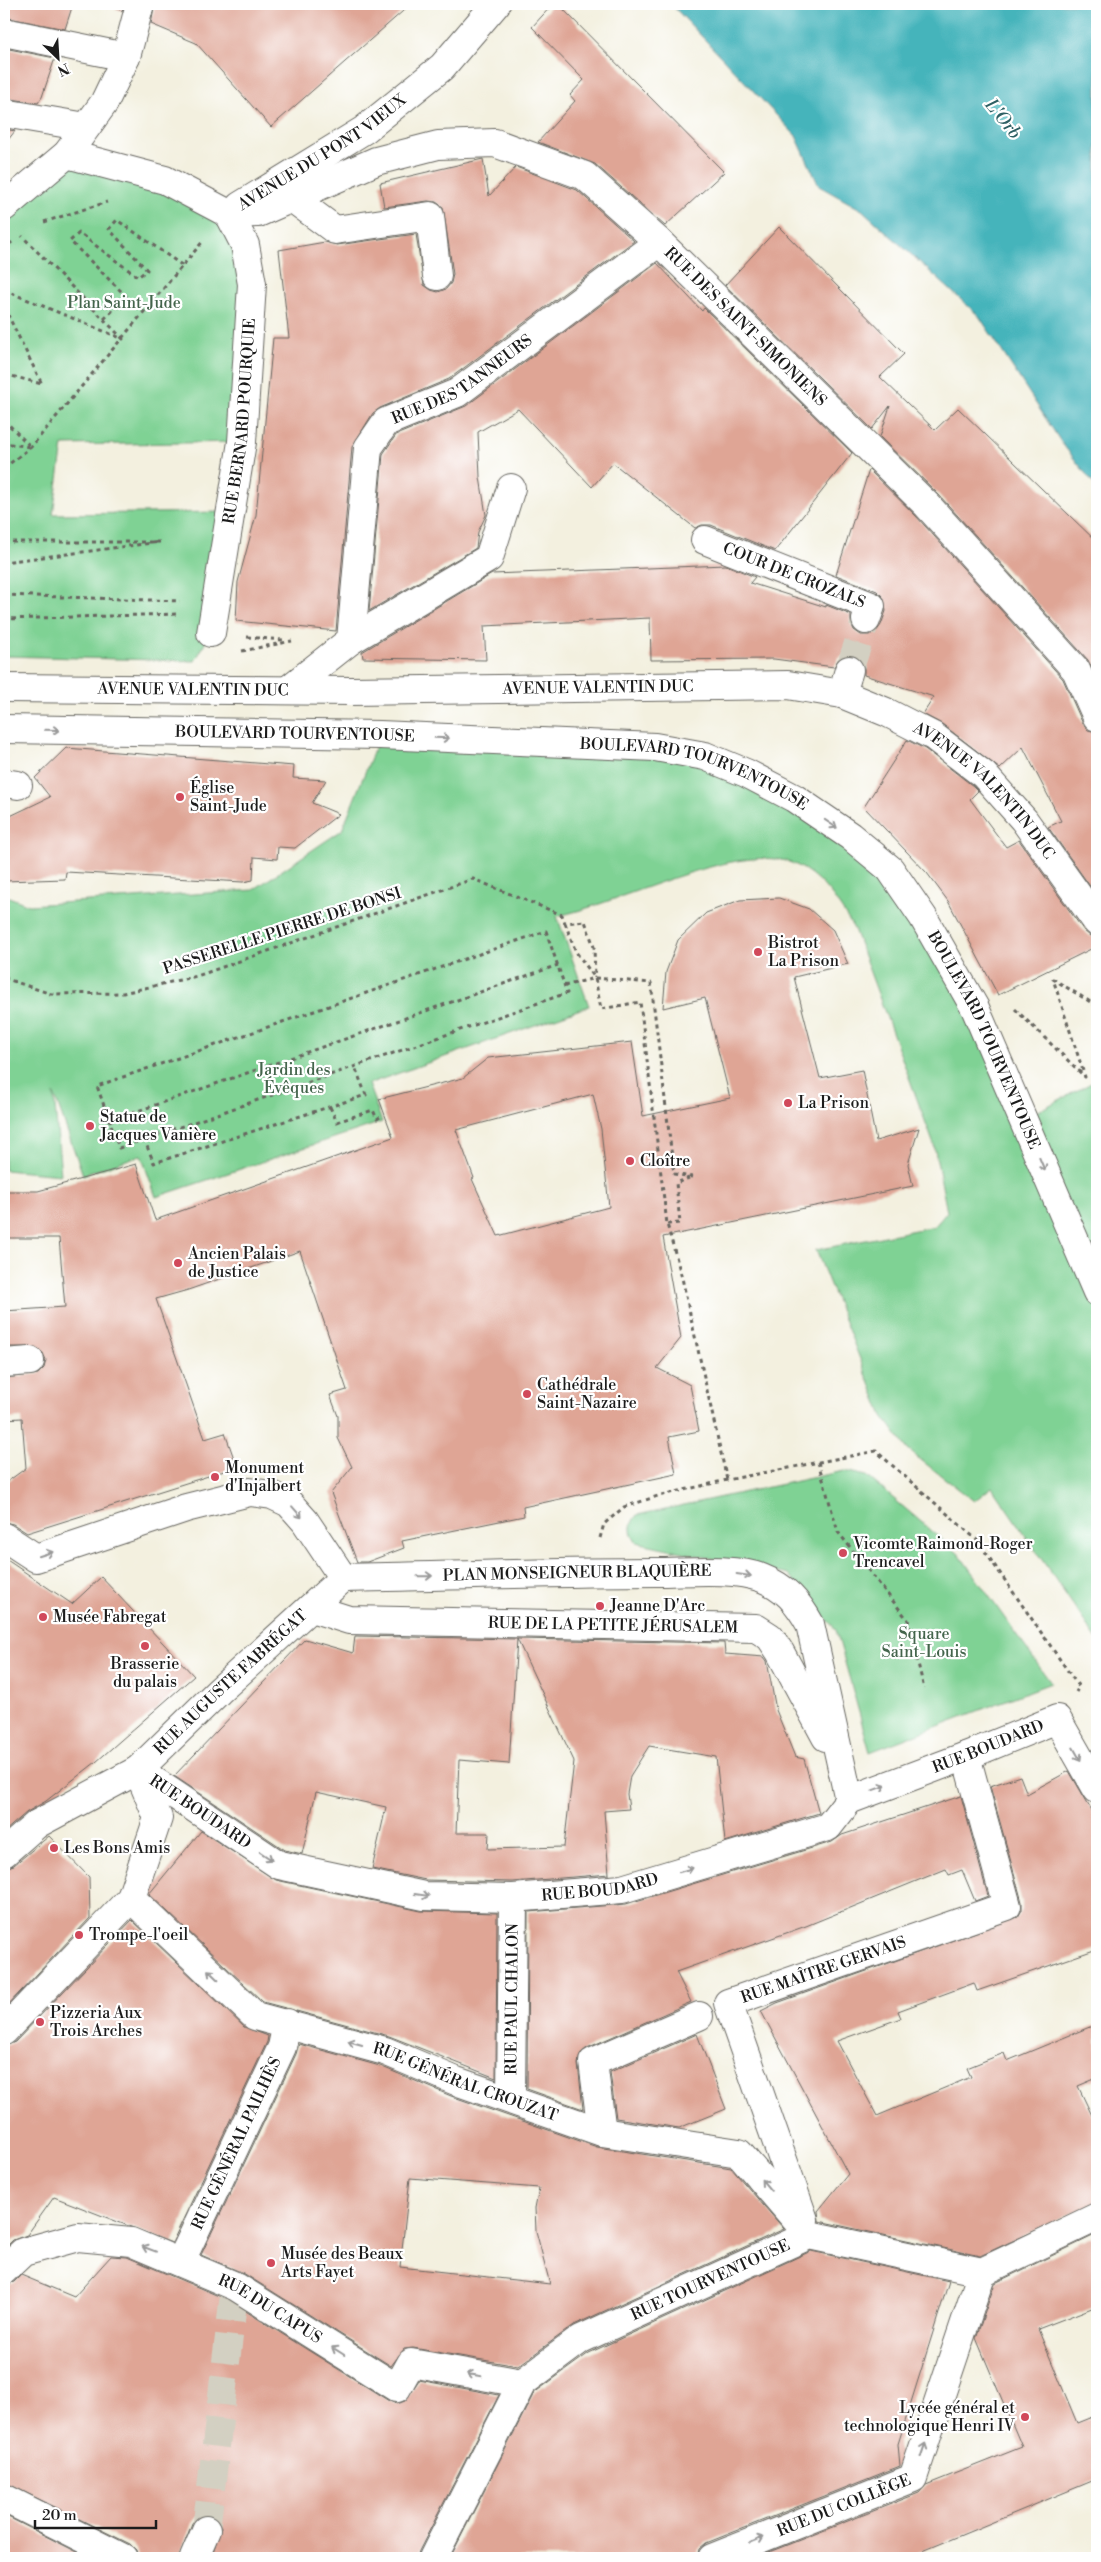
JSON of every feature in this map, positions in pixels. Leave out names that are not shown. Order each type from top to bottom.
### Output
[{"type":"street","name":"AVENUE DU PONT VIEUX","points":[[229,214],[364,130],[442,67],[496,4]]},
{"type":"street","points":[[4,207],[67,154],[104,103],[126,57],[131,10]]},
{"type":"street","points":[[4,32],[126,57]]},
{"type":"street","points":[[4,112],[86,127]]},
{"type":"street","name":"RUE DES SAINT-SIMONIENS","points":[[292,198],[376,161],[438,144],[495,143],[585,176],[659,242],[927,505],[1076,670],[1097,718]]},
{"type":"street","points":[[67,154],[165,180],[229,214]]},
{"type":"street","name":"AVENUE DU PONT VIEUX","points":[[229,214],[258,213],[292,198]]},
{"type":"street","points":[[292,198],[334,230],[430,216],[436,276]]},
{"type":"street","name":"RUE BERNARD POURQUIE","points":[[211,633],[242,442],[252,284],[245,245],[229,214]]},
{"type":"street","name":"RUE DES TANNEURS","points":[[351,640],[368,448],[386,422],[456,393],[659,242]]},
{"type":"street","points":[[289,689],[351,640],[489,558],[511,488]]},
{"type":"street","name":"COUR DE CROZALS","points":[[705,540],[871,606],[866,620]]},
{"type":"street","name":"AVENUE VALENTIN DUC","points":[[4,688],[289,689],[788,686],[846,682],[886,712],[933,736],[984,775],[1024,820],[1097,922]]},
{"type":"street","name":"BOULEVARD TOURVENTOUSE","points":[[4,729],[380,735],[655,747],[704,756],[746,773],[794,798],[850,836],[890,869],[922,917],[975,1008],[1097,1292]]},
{"type":"street","points":[[4,1537],[36,1558],[186,1508],[250,1492],[272,1494],[289,1503],[305,1521],[344,1578]]},
{"type":"street","name":"PLAN MONSEIGNEUR BLAQUIÈRE","points":[[344,1578],[591,1572],[726,1572],[760,1578],[784,1589],[799,1604],[810,1624],[849,1800]]},
{"type":"street","name":"RUE AUGUSTE FABRÉGAT","points":[[4,1853],[37,1824],[138,1770],[219,1691],[344,1578]]},
{"type":"street","name":"RUE DE LA PETITE JÉRUSALEM","points":[[311,1608],[349,1620],[756,1628],[770,1637],[780,1652],[840,1762]]},
{"type":"street","points":[[1056,1719],[1097,1789]]},
{"type":"street","name":"RUE BOUDARD","points":[[138,1770],[279,1865],[424,1896],[513,1898],[622,1889],[828,1827],[849,1800],[966,1756],[1056,1719]]},
{"type":"street","name":"RUE MAÎTRE GERVAIS","points":[[809,2235],[728,2003],[1007,1906],[966,1756]]},
{"type":"street","points":[[4,2031],[131,1898],[158,1818],[138,1770]]},
{"type":"street","name":"RUE GÉNÉRAL CROUZAT","points":[[131,1898],[255,2016],[385,2051],[456,2081],[602,2132],[739,2153],[809,2235]]},
{"type":"street","name":"RUE PAUL CHALON","points":[[511,2099],[513,1898]]},
{"type":"street","points":[[602,2132],[593,2062],[699,2016]]},
{"type":"street","name":"RUE GÉNÉRAL PAILHÈS","points":[[181,2262],[282,2047],[286,2023]]},
{"type":"street","points":[[982,2272],[1097,2217]]},
{"type":"street","name":"RUE TOURVENTOUSE","points":[[433,2558],[522,2383],[581,2339],[809,2235],[982,2272]]},
{"type":"street","name":"RUE DU CAPUS","points":[[4,2270],[23,2252],[78,2237],[131,2242],[235,2286],[397,2388],[411,2363],[522,2383]]},
{"type":"street","name":"RUE DU COLLÈGE","points":[[712,2558],[913,2478],[982,2272]]},
{"type":"street","points":[[4,2498],[123,2558]]},
{"type":"street","points":[[194,2558],[206,2530]]},
{"type":"path","points":[[39,223],[109,201]]},
{"type":"path","points":[[104,319],[126,297],[70,241],[79,233],[138,277],[146,270],[109,229],[117,220],[182,266]]},
{"type":"path","points":[[4,249],[26,230]]},
{"type":"path","points":[[20,234],[123,339]]},
{"type":"path","points":[[4,468],[31,447],[207,236]]},
{"type":"path","points":[[4,290],[123,339]]},
{"type":"path","points":[[4,307],[42,384],[4,374]]},
{"type":"path","points":[[4,420],[31,447]]},
{"type":"path","points":[[4,443],[31,447]]},
{"type":"path","points":[[4,542],[160,542],[4,562]]},
{"type":"path","points":[[4,595],[183,602],[182,614],[4,619]]},
{"type":"path","name":"PASSERELLE PIERRE DE BONSI","points":[[4,978],[51,994],[123,993],[197,976],[473,880],[562,915],[565,923]]},
{"type":"path","points":[[594,978],[576,952],[565,923],[585,921],[594,947],[594,978],[601,1009],[640,1002],[667,1224],[682,1278],[727,1480]]},
{"type":"path","points":[[546,931],[564,986],[567,993],[118,1148],[97,1086],[546,931]]},
{"type":"path","points":[[109,1121],[558,965]]},
{"type":"path","points":[[564,986],[594,978],[651,983],[674,1174],[692,1177],[676,1183],[680,1223],[667,1224]]},
{"type":"path","points":[[975,1008],[1011,1005],[1085,1077],[1054,979],[1097,1006]]},
{"type":"path","points":[[144,1139],[154,1162],[366,1095],[355,1066]]},
{"type":"path","points":[[330,1106],[337,1122],[373,1110],[376,1118],[380,1118]]},
{"type":"path","points":[[591,1572],[604,1524],[624,1506],[727,1480],[876,1451],[977,1540],[1079,1687],[1056,1719]]},
{"type":"path","points":[[818,1462],[838,1532],[908,1620],[924,1689]]},
{"type":"green space","name":"Plan Saint-Jude","points":[[67,154],[229,214],[245,245],[242,442],[63,445],[53,514],[230,512],[211,633],[195,661],[4,656],[4,207]]},
{"type":"green space","name":"Jardin des Évêques","points":[[380,735],[705,756],[890,869],[1023,1119],[1097,1080],[1097,1640],[992,1487],[974,1501],[908,1450],[883,1416],[816,1250],[935,1226],[947,1212],[934,1145],[854,929],[835,899],[819,881],[810,873],[789,862],[766,858],[738,861],[707,868],[582,910],[557,916],[589,1006],[368,1084],[382,1122],[156,1197],[141,1155],[83,1175],[54,1094],[61,1175],[4,1170],[4,895],[29,905],[253,890],[342,830]]},
{"type":"green space","name":"Square Saint-Louis","points":[[844,1471],[867,1476],[959,1554],[1051,1683],[870,1752],[836,1630],[789,1575],[636,1542],[632,1535],[631,1525],[637,1515]]},
{"type":"water","name":"L'Orb","points":[[671,4],[1097,4],[1097,488],[1061,442],[979,316],[862,210],[819,186],[796,136]]},
{"type":"building","points":[[4,4],[73,4],[65,29],[4,17]]},
{"type":"building","points":[[105,4],[124,4],[122,11]]},
{"type":"building","points":[[155,4],[411,4],[271,127],[196,43],[151,24]]},
{"type":"building","points":[[553,4],[558,4],[724,172],[665,226],[595,164],[538,142],[575,101],[570,95],[584,80],[532,27]]},
{"type":"building","points":[[4,48],[55,58],[42,97],[38,103],[4,98]]},
{"type":"building","points":[[4,129],[15,131],[4,145]]},
{"type":"building","points":[[483,159],[489,196],[516,167],[577,190],[634,241],[449,379],[380,408],[373,413],[352,447],[336,631],[236,621],[238,582],[256,515],[273,338],[289,338],[279,250],[325,242],[337,245],[416,234],[424,285],[438,292],[446,289],[451,283],[453,274],[443,207],[436,202],[428,201],[384,207],[380,183]]},
{"type":"building","points":[[779,227],[904,354],[880,377],[935,430],[958,408],[1097,542],[1097,679],[1088,660],[939,495],[880,437],[890,406],[872,429],[725,285]]},
{"type":"building","points":[[657,263],[702,311],[704,308],[852,453],[775,551],[711,525],[702,525],[695,528],[613,463],[592,487],[518,409],[478,432],[480,477],[486,515],[478,532],[476,548],[369,611],[383,454],[396,435],[466,406]]},
{"type":"building","points":[[869,470],[916,516],[1063,679],[1083,724],[1088,730],[1097,732],[1097,896],[1048,827],[1061,821],[1023,747],[1000,769],[942,724],[923,714],[934,697],[864,675],[864,666],[860,659],[854,655],[846,655],[839,658],[834,667],[774,659],[651,660],[650,618],[484,626],[486,660],[363,658],[362,652],[492,574],[726,565],[755,577],[750,583],[826,607],[826,605],[851,615],[851,623],[854,630],[861,635],[869,635],[876,632],[881,625],[886,611],[883,597],[877,591],[836,575]]},
{"type":"building","points":[[907,740],[925,749],[978,791],[970,799],[1006,847],[1019,840],[1084,931],[1090,936],[1097,937],[1097,946],[998,995],[948,901],[927,873],[864,807]]},
{"type":"building","name":"Église Saint-Jude","points":[[66,748],[294,766],[293,778],[326,780],[312,803],[339,814],[295,848],[278,847],[277,859],[254,857],[253,880],[243,882],[66,872],[65,879],[4,881],[4,819],[50,797],[35,778]]},
{"type":"building","points":[[779,898],[809,909],[833,930],[848,964],[794,977],[820,1078],[862,1070],[876,1141],[919,1128],[908,1164],[913,1186],[663,1237],[681,1338],[657,1368],[690,1385],[699,1431],[669,1437],[676,1474],[523,1507],[524,1516],[402,1541],[404,1548],[367,1562],[357,1562],[331,1493],[352,1467],[338,1438],[338,1416],[330,1395],[347,1390],[300,1251],[188,1290],[156,1299],[205,1439],[225,1433],[237,1467],[27,1533],[13,1524],[4,1522],[4,1484],[26,1468],[22,1418],[4,1419],[4,1378],[38,1374],[44,1368],[46,1360],[43,1353],[36,1347],[4,1347],[4,1311],[65,1307],[59,1238],[4,1238],[4,1191],[38,1191],[136,1164],[155,1220],[393,1137],[379,1099],[463,1078],[488,1058],[632,1042],[643,1116],[730,1098],[705,998],[663,1008],[666,972],[678,940],[706,913],[740,900]],"holes":[[[593,1094],[601,1129],[609,1207],[498,1236],[472,1179],[474,1178],[456,1130]]]},
{"type":"building","points":[[4,1558],[72,1604],[101,1577],[194,1676],[96,1762],[46,1801],[27,1812],[4,1832]]},
{"type":"building","points":[[355,1636],[517,1639],[724,1643],[725,1654],[764,1657],[767,1661],[776,1710],[795,1757],[804,1759],[819,1813],[725,1842],[716,1757],[649,1746],[630,1776],[627,1794],[629,1809],[604,1811],[609,1874],[513,1882],[426,1880],[372,1869],[386,1807],[316,1792],[302,1854],[285,1850],[174,1776],[305,1639],[353,1653]],"holes":[[[517,1639],[574,1761],[564,1847],[488,1849],[489,1833],[456,1833],[459,1760],[509,1764]]]},
{"type":"building","points":[[1069,1771],[1097,1819],[1097,1949],[977,1991],[974,1983],[898,2011],[901,2018],[837,2041],[877,2116],[971,2077],[967,2068],[1004,2053],[1007,2061],[1097,2024],[1097,2078],[1078,2086],[1097,2126],[1097,2202],[980,2256],[819,2221],[818,2211],[848,2174],[761,2011],[777,2003],[1018,1917],[1022,1910],[1022,1902],[990,1786],[1020,1776],[1027,1794]]},
{"type":"building","points":[[961,1796],[988,1896],[975,1901],[962,1870],[949,1875],[946,1869],[806,1926],[676,1972],[691,2002],[587,2048],[580,2054],[578,2064],[583,2109],[527,2089],[528,1912],[626,1904],[832,1842],[842,1835]]},
{"type":"building","points":[[201,1831],[276,1880],[421,1911],[497,1913],[496,2078],[389,2036],[263,2002],[149,1894]]},
{"type":"building","points":[[49,1836],[89,1877],[90,1918],[4,2009],[4,1868],[14,1865]]},
{"type":"building","points":[[132,1920],[244,2027],[268,2036],[267,2042],[172,2243],[54,2197],[27,2235],[13,2240],[4,2249],[4,2046],[15,2042]]},
{"type":"building","points":[[697,2034],[726,2109],[679,2128],[616,2118],[610,2072]]},
{"type":"building","points":[[299,2044],[380,2066],[451,2096],[597,2147],[731,2168],[784,2229],[574,2325],[518,2366],[413,2348],[404,2349],[391,2366],[243,2273],[201,2255]],"holes":[[[410,2178],[539,2188],[535,2208],[536,2231],[550,2284],[400,2267]]]},
{"type":"building","name":"Lycée général et technologique Henri IV","points":[[1097,2234],[1097,2306],[1038,2329],[1077,2423],[1097,2415],[1097,2479],[906,2558],[754,2558],[919,2493],[926,2485],[1022,2447],[976,2338],[995,2283]]},
{"type":"building","points":[[811,2251],[949,2281],[898,2444],[900,2466],[706,2543],[699,2549],[697,2558],[450,2558],[534,2393],[589,2353]]},
{"type":"building","points":[[111,2256],[127,2257],[228,2300],[389,2401],[397,2404],[405,2401],[419,2380],[499,2395],[417,2558],[211,2558],[221,2528],[218,2520],[205,2514],[197,2517],[192,2523],[179,2558],[138,2558],[136,2550],[130,2544],[4,2482],[4,2285],[14,2282],[21,2275],[74,2297]]},
{"type":"building","points":[[4,2515],[89,2558],[4,2558]]},
{"type":"tunnel","points":[[849,670],[866,620]]},
{"type":"tunnel","points":[[206,2530],[235,2286]]},
{"type":"place","name":"Église Saint-Jude","points":[[180,797]]},
{"type":"place","name":"Bistrot La Prison","points":[[758,952]]},
{"type":"place","name":"La Prison","points":[[788,1103]]},
{"type":"place","name":"Statue de Jacques Vanière","points":[[90,1126]]},
{"type":"place","name":"Cloître","points":[[630,1161]]},
{"type":"place","name":"Ancien Palais de Justice","points":[[178,1263]]},
{"type":"place","name":"Cathédrale Saint-Nazaire","points":[[527,1394]]},
{"type":"place","name":"Monument d'Injalbert","points":[[215,1477]]},
{"type":"place","name":"Vicomte Raimond-Roger Trencavel","points":[[843,1553]]},
{"type":"place","name":"Jeanne D'Arc","points":[[600,1606]]},
{"type":"place","name":"Musée Fabregat","points":[[43,1617]]},
{"type":"place","name":"Brasserie du palais","points":[[145,1646]]},
{"type":"place","name":"Les Bons Amis","points":[[54,1848]]},
{"type":"place","name":"Trompe-l'oeil","points":[[79,1935]]},
{"type":"place","name":"Pizzeria Aux Trois Arches","points":[[40,2022]]},
{"type":"place","name":"Musée des Beaux Arts Fayet","points":[[271,2263]]},
{"type":"place","name":"Lycée général et technologique Henri IV","points":[[1025,2417]]}]
